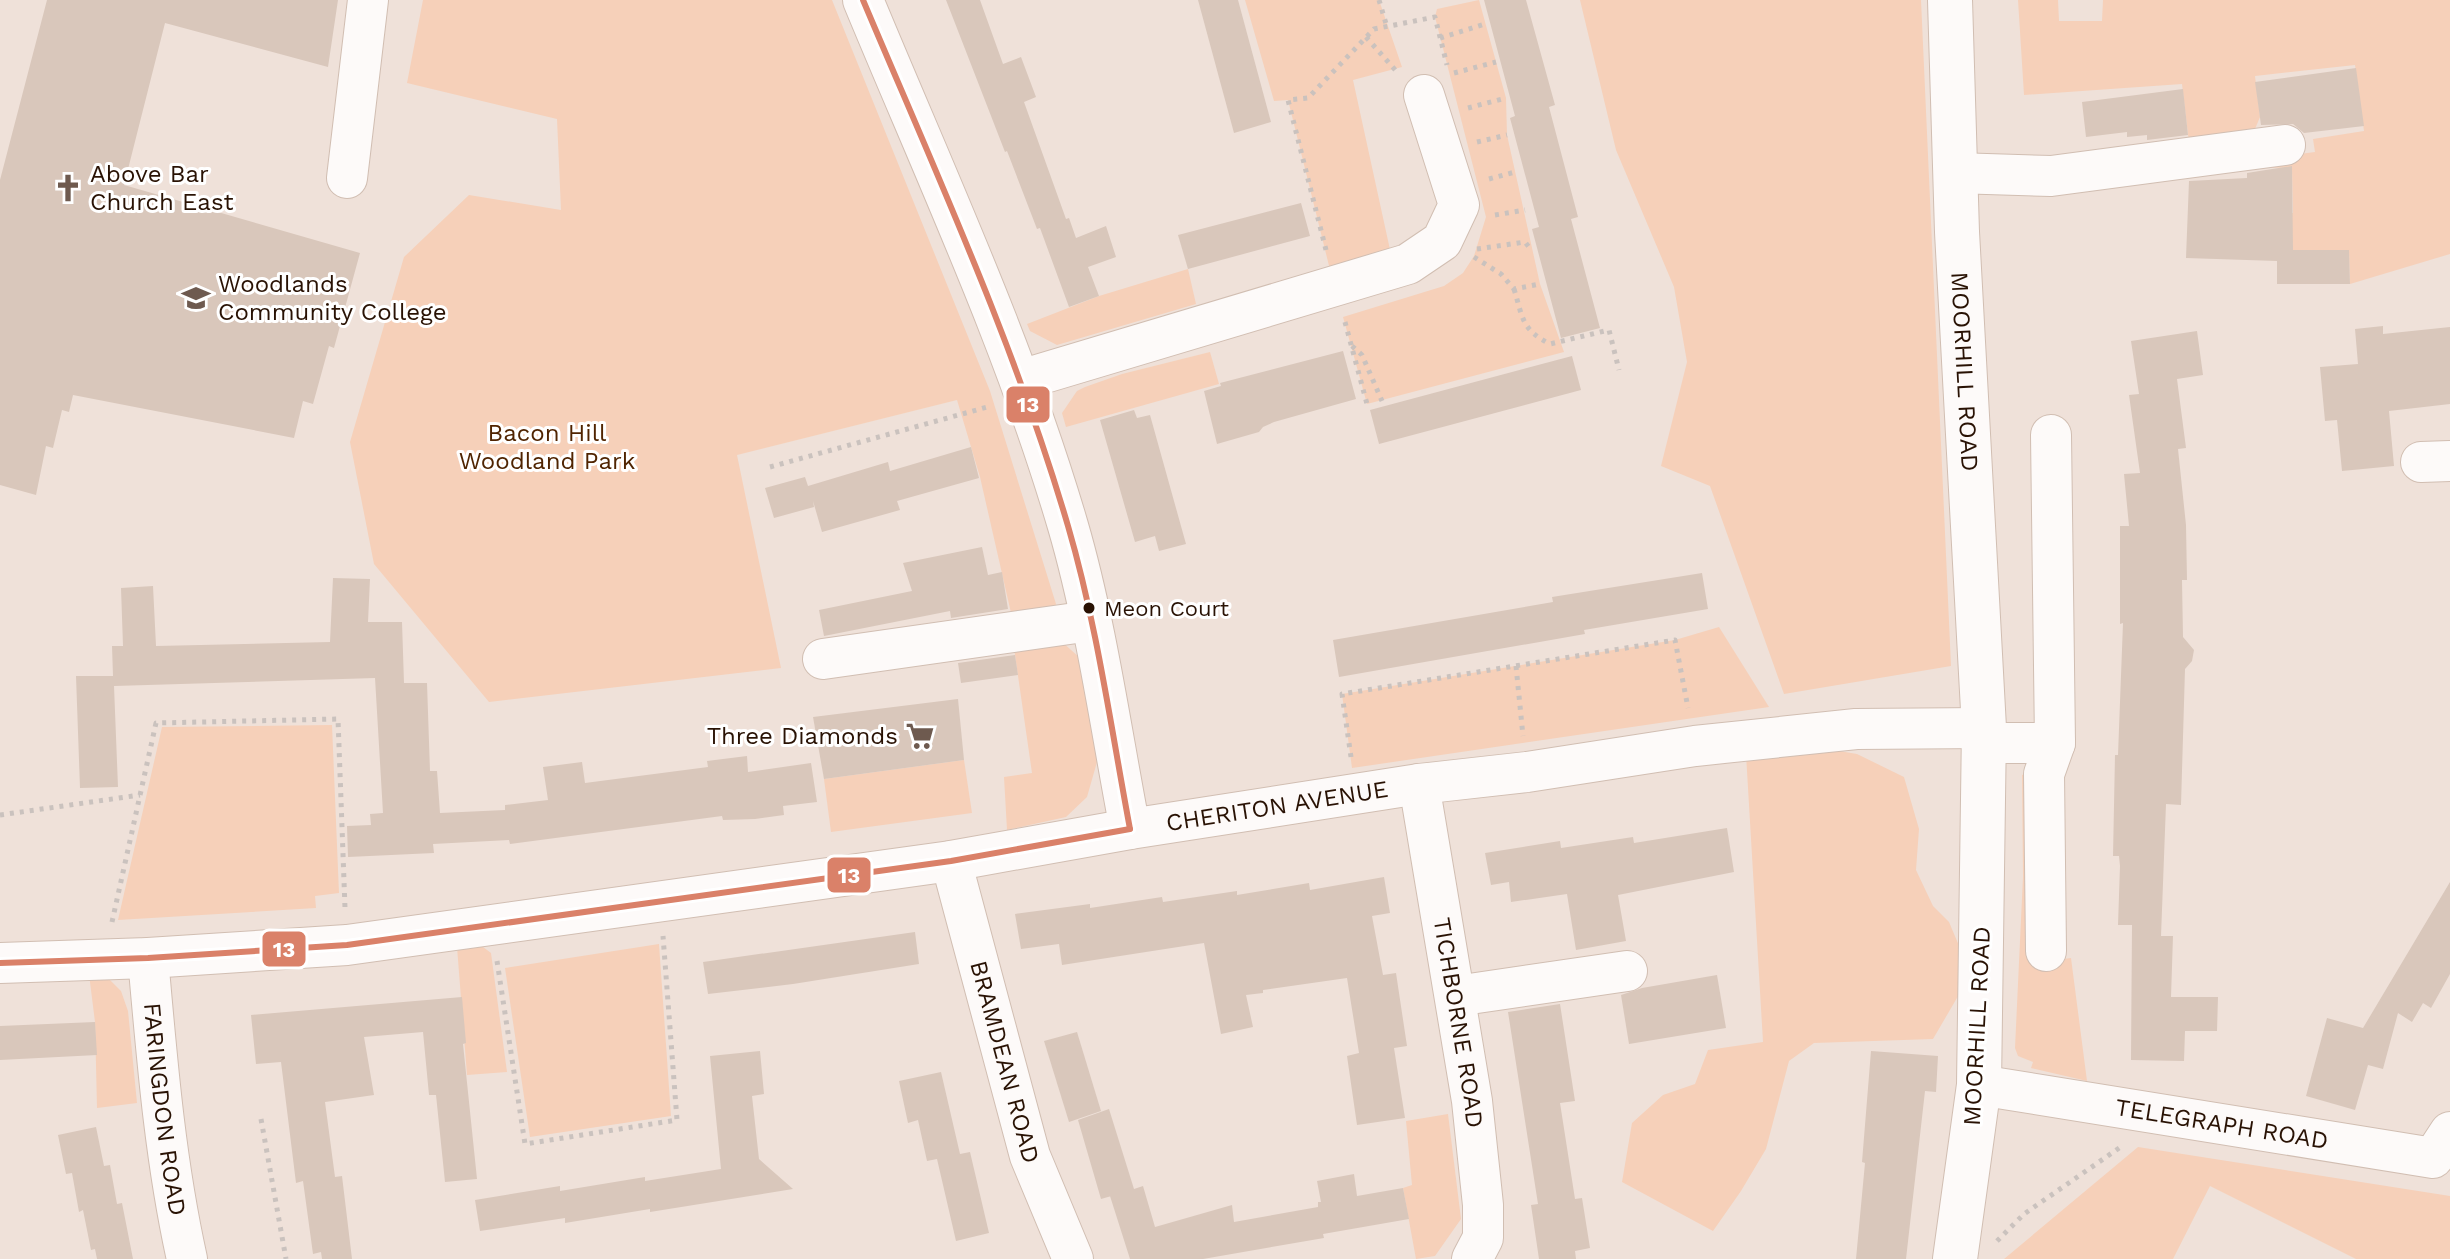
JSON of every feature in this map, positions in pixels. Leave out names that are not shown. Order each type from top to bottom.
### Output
[{"type":"main road","name":"MOORHILL ROAD","points":[[1950,0],[1955,173],[1984,736],[1979,1085],[1973,1253]]},
{"type":"street","points":[[347,178],[368,0]]},
{"type":"street","points":[[863,0],[1024,388],[1069,529],[1130,829]]},
{"type":"street","points":[[1024,388],[1334,286],[1467,246],[1459,205],[1446,91]]},
{"type":"street","points":[[1955,173],[2051,176],[2285,145]]},
{"type":"street","points":[[2046,951],[2044,774],[2055,743],[2051,435]]},
{"type":"street","points":[[823,659],[1090,621]]},
{"type":"street","name":"CHERITON AVENUE","points":[[0,963],[148,958],[347,945],[951,861],[1356,793],[1527,772],[1695,746],[1856,729],[1984,736]]},
{"type":"street","points":[[1984,736],[2055,743]]},
{"type":"street","name":"TICHBORNE ROAD","points":[[1419,784],[1472,1101],[1483,1205],[1483,1238],[1472,1259]]},
{"type":"street","name":"BRAMDEAN ROAD","points":[[951,861],[1030,1156],[1073,1259]]},
{"type":"street","name":"FARINGDON ROAD","points":[[148,958],[162,1121],[187,1259]]},
{"type":"street","points":[[1456,996],[1627,971]]},
{"type":"street","name":"TELEGRAPH ROAD","points":[[1979,1085],[2433,1158],[2450,1132]]},
{"type":"path","points":[[1379,0],[1387,27]]},
{"type":"path","points":[[1367,404],[1288,100],[1308,98],[1374,29],[1435,17],[1446,91]]},
{"type":"path","points":[[1440,39],[1485,24]]},
{"type":"path","points":[[1366,37],[1389,65],[1446,91],[1506,98]]},
{"type":"path","points":[[1446,91],[1496,62]]},
{"type":"path","points":[[1467,145],[1507,135]]},
{"type":"path","points":[[1477,182],[1515,172]]},
{"type":"path","points":[[1486,217],[1525,210]]},
{"type":"path","points":[[1467,246],[1525,242],[1532,251]]},
{"type":"path","points":[[1467,246],[1514,289],[1523,321],[1532,335],[1550,344],[1609,330],[1619,370]]},
{"type":"path","points":[[1514,289],[1540,284]]},
{"type":"path","points":[[1351,346],[1362,355],[1382,401]]},
{"type":"path","points":[[770,467],[1024,388]]},
{"type":"path","points":[[1356,793],[1342,694],[1675,640],[1695,746]]},
{"type":"path","points":[[1516,666],[1527,772]]},
{"type":"path","points":[[109,959],[112,921],[156,723],[338,719],[347,945]]},
{"type":"path","points":[[0,815],[140,795]]},
{"type":"path","points":[[491,925],[525,1144],[677,1120],[661,901]]},
{"type":"path","points":[[261,1119],[286,1259]]},
{"type":"path","points":[[1973,1253],[2131,1140],[2182,1119]]},
{"type":"green space","name":"Bacon Hill Woodland Park","points":[[423,0],[832,0],[990,391],[1056,604],[1053,611],[1014,626],[980,477],[957,400],[737,455],[781,668],[489,702],[374,564],[350,442],[404,257],[469,195],[561,210],[557,119],[407,83]]},
{"type":"green space","points":[[1245,0],[1379,0],[1402,67],[1353,80],[1394,268],[1334,286],[1288,100],[1274,101]]},
{"type":"green space","points":[[1479,0],[1506,98],[1507,135],[1540,284],[1564,352],[1367,404],[1343,317],[1444,286],[1463,273],[1474,256],[1486,217],[1435,17],[1437,9]]},
{"type":"green space","points":[[1580,0],[1921,0],[1951,666],[1784,694],[1710,486],[1661,466],[1687,362],[1674,287],[1616,150]]},
{"type":"green space","points":[[2018,0],[2058,0],[2059,21],[2102,21],[2103,0],[2450,0],[2450,254],[2350,284],[2349,250],[2277,251],[2260,214],[2293,213],[2292,168],[2247,167],[2247,161],[2315,152],[2313,139],[2364,131],[2355,65],[2255,76],[2260,117],[2255,129],[2190,151],[2182,84],[2024,95]]},
{"type":"green space","points":[[1188,269],[1196,304],[1057,345],[1030,331],[1027,324],[1099,296]]},
{"type":"green space","points":[[1210,352],[1219,384],[1066,427],[1062,413],[1077,391],[1122,374]]},
{"type":"green space","points":[[1719,627],[1769,707],[1352,768],[1342,694],[1675,640]]},
{"type":"green space","points":[[1061,641],[1080,658],[1097,762],[1087,797],[1066,817],[1007,830],[1004,777],[1032,773],[1014,648]]},
{"type":"green space","points":[[332,725],[339,893],[315,896],[316,908],[118,920],[162,727]]},
{"type":"green space","points":[[1809,746],[1857,754],[1904,777],[1919,829],[1916,870],[1933,906],[1949,922],[1971,974],[1933,1039],[1814,1043],[1789,1061],[1766,1149],[1713,1231],[1622,1182],[1632,1123],[1663,1095],[1695,1084],[1708,1050],[1763,1042],[1746,754]]},
{"type":"green space","points":[[964,760],[972,813],[831,832],[824,779]]},
{"type":"green space","points":[[2025,774],[2048,961],[2071,958],[2087,1081],[2031,1068],[2033,1062],[2018,1056],[2015,1048],[2023,877],[2022,775]]},
{"type":"green space","points":[[479,944],[491,953],[507,1072],[467,1075],[457,947]]},
{"type":"green space","points":[[659,944],[671,1116],[530,1137],[505,968]]},
{"type":"green space","points":[[89,974],[106,976],[121,991],[128,1011],[137,1103],[97,1108],[95,1022]]},
{"type":"green space","points":[[1448,1114],[1461,1219],[1435,1256],[1416,1259],[1403,1188],[1412,1185],[1406,1121]]},
{"type":"green space","points":[[2138,1147],[2450,1196],[2450,1259],[2356,1259],[2210,1186],[2173,1259],[2004,1259]]},
{"type":"building","name":"Woodlands Community College","points":[[47,0],[338,0],[328,67],[165,23],[124,185],[360,253],[334,348],[329,346],[313,404],[303,401],[294,438],[73,395],[69,412],[62,410],[53,448],[46,446],[36,495],[0,485],[0,180]]},
{"type":"building","points":[[946,0],[980,0],[1003,64],[1021,57],[1036,97],[1024,102],[1066,219],[1069,218],[1076,238],[1106,226],[1116,257],[1088,267],[1099,296],[1069,307],[1040,228],[1037,229],[1005,152]]},
{"type":"building","points":[[1198,0],[1238,0],[1271,122],[1234,133]]},
{"type":"building","points":[[1484,0],[1526,0],[1555,105],[1549,107],[1578,217],[1571,219],[1600,328],[1561,338],[1532,229],[1539,227],[1510,118],[1515,116]]},
{"type":"building","points":[[2356,68],[2364,126],[2304,133],[2293,124],[2261,125],[2255,82]]},
{"type":"building","points":[[2183,89],[2188,135],[2147,140],[2147,135],[2127,137],[2127,132],[2086,137],[2082,102]]},
{"type":"building","points":[[2292,166],[2293,250],[2349,250],[2350,284],[2277,284],[2277,261],[2186,258],[2189,181],[2247,178],[2247,173]]},
{"type":"building","points":[[1301,203],[1310,236],[1188,269],[1178,235]]},
{"type":"building","points":[[2383,326],[2383,334],[2450,327],[2450,404],[2389,411],[2394,466],[2342,471],[2337,420],[2325,421],[2320,367],[2358,364],[2355,329]]},
{"type":"building","points":[[2197,331],[2203,375],[2177,379],[2186,448],[2178,449],[2186,525],[2187,580],[2182,580],[2183,637],[2194,650],[2192,661],[2185,669],[2181,805],[2166,804],[2161,936],[2173,936],[2171,997],[2218,997],[2217,1031],[2185,1031],[2184,1061],[2131,1060],[2132,925],[2118,925],[2120,866],[2119,856],[2113,856],[2123,623],[2120,624],[2120,526],[2129,526],[2124,474],[2140,473],[2129,395],[2139,394],[2131,341]]},
{"type":"building","points":[[1343,351],[1356,399],[1274,422],[1259,432],[1217,444],[1204,391],[1221,386],[1220,383]]},
{"type":"building","points":[[1572,356],[1581,390],[1379,444],[1370,410]]},
{"type":"building","points":[[1134,410],[1137,418],[1150,415],[1186,544],[1159,551],[1155,536],[1135,542],[1100,420]]},
{"type":"building","points":[[971,447],[979,478],[897,501],[900,510],[822,532],[813,501],[814,507],[774,518],[765,488],[805,477],[808,486],[888,462],[890,471]]},
{"type":"building","points":[[982,547],[988,575],[1002,572],[1008,609],[951,618],[950,611],[824,636],[819,610],[912,591],[903,563]]},
{"type":"building","points":[[1702,573],[1708,609],[1339,677],[1333,640],[1553,602],[1552,597]]},
{"type":"building","points":[[333,578],[370,579],[368,622],[402,622],[404,683],[427,683],[430,771],[437,771],[440,813],[505,810],[505,805],[548,800],[543,767],[582,762],[585,783],[708,767],[707,761],[747,756],[748,772],[811,763],[817,802],[783,806],[784,815],[755,819],[723,820],[722,816],[510,844],[509,840],[433,844],[434,853],[348,857],[347,826],[371,825],[370,814],[383,813],[375,678],[114,686],[118,787],[80,788],[76,676],[113,676],[112,646],[123,646],[121,588],[153,586],[156,646],[330,642]]},
{"type":"building","points":[[1015,655],[1018,675],[961,683],[958,663]]},
{"type":"building","points":[[958,699],[964,760],[824,779],[813,717]]},
{"type":"building","points":[[1727,828],[1734,872],[1618,895],[1626,941],[1576,950],[1567,894],[1511,902],[1509,882],[1491,885],[1485,853],[1560,841],[1561,848],[1633,837],[1634,843]]},
{"type":"building","points":[[1384,877],[1390,913],[1372,916],[1383,975],[1396,973],[1407,1046],[1394,1048],[1405,1118],[1357,1125],[1347,1056],[1359,1053],[1347,978],[1246,995],[1253,1027],[1221,1034],[1204,943],[1062,965],[1059,944],[1021,949],[1015,914],[1090,904],[1090,908],[1162,897],[1163,902],[1237,891],[1237,895],[1309,883],[1310,890]]},
{"type":"building","points":[[2450,882],[2450,974],[2431,1008],[2423,1003],[2412,1022],[2398,1013],[2383,1069],[2368,1065],[2355,1110],[2306,1096],[2327,1018],[2363,1028]]},
{"type":"building","points":[[915,932],[919,964],[708,994],[703,962]]},
{"type":"building","points":[[1717,975],[1726,1028],[1629,1044],[1621,995],[1642,988]]},
{"type":"building","points":[[462,997],[466,1043],[463,1044],[477,1179],[445,1182],[436,1095],[429,1095],[423,1032],[364,1037],[374,1095],[325,1102],[335,1177],[342,1176],[352,1259],[322,1259],[321,1252],[313,1254],[303,1181],[296,1183],[281,1062],[256,1064],[251,1015]]},
{"type":"building","points":[[1560,1004],[1575,1101],[1560,1103],[1575,1199],[1582,1198],[1590,1248],[1575,1251],[1576,1259],[1539,1259],[1531,1205],[1538,1204],[1508,1012]]},
{"type":"building","points":[[95,1022],[97,1055],[0,1060],[0,1026]]},
{"type":"building","points":[[1077,1032],[1101,1111],[1069,1122],[1044,1041]]},
{"type":"building","points":[[760,1051],[764,1094],[752,1096],[759,1159],[793,1189],[650,1212],[650,1209],[565,1223],[565,1218],[480,1231],[475,1200],[560,1186],[560,1191],[721,1169],[710,1056]]},
{"type":"building","points":[[1871,1051],[1938,1056],[1936,1092],[1925,1091],[1906,1259],[1856,1259]]},
{"type":"building","points":[[941,1072],[960,1154],[970,1152],[989,1233],[956,1241],[937,1159],[927,1161],[918,1120],[908,1123],[899,1081]]},
{"type":"building","points":[[1109,1109],[1134,1189],[1143,1186],[1155,1227],[1232,1205],[1234,1222],[1318,1207],[1318,1202],[1321,1202],[1317,1181],[1354,1174],[1357,1196],[1403,1188],[1409,1219],[1323,1234],[1324,1238],[1203,1259],[1130,1259],[1110,1196],[1101,1199],[1078,1120]]},
{"type":"building","points":[[96,1127],[104,1166],[110,1165],[117,1204],[122,1203],[133,1259],[97,1259],[95,1249],[91,1250],[83,1210],[79,1212],[72,1173],[66,1174],[58,1135]]},
{"type":"transit line","name":"13","points":[[863,0],[973,260],[1047,459],[1087,601],[1130,829]]},
{"type":"transit line","name":"13","points":[[0,963],[148,958],[347,945],[951,861],[1130,829]]},
{"type":"place","name":"Above Bar Church East","points":[[68,188]]},
{"type":"place","name":"Woodlands Community College","points":[[196,298]]},
{"type":"place","name":"Meon Court","points":[[1089,608]]},
{"type":"place","name":"Three Diamonds","points":[[920,736]]}]
